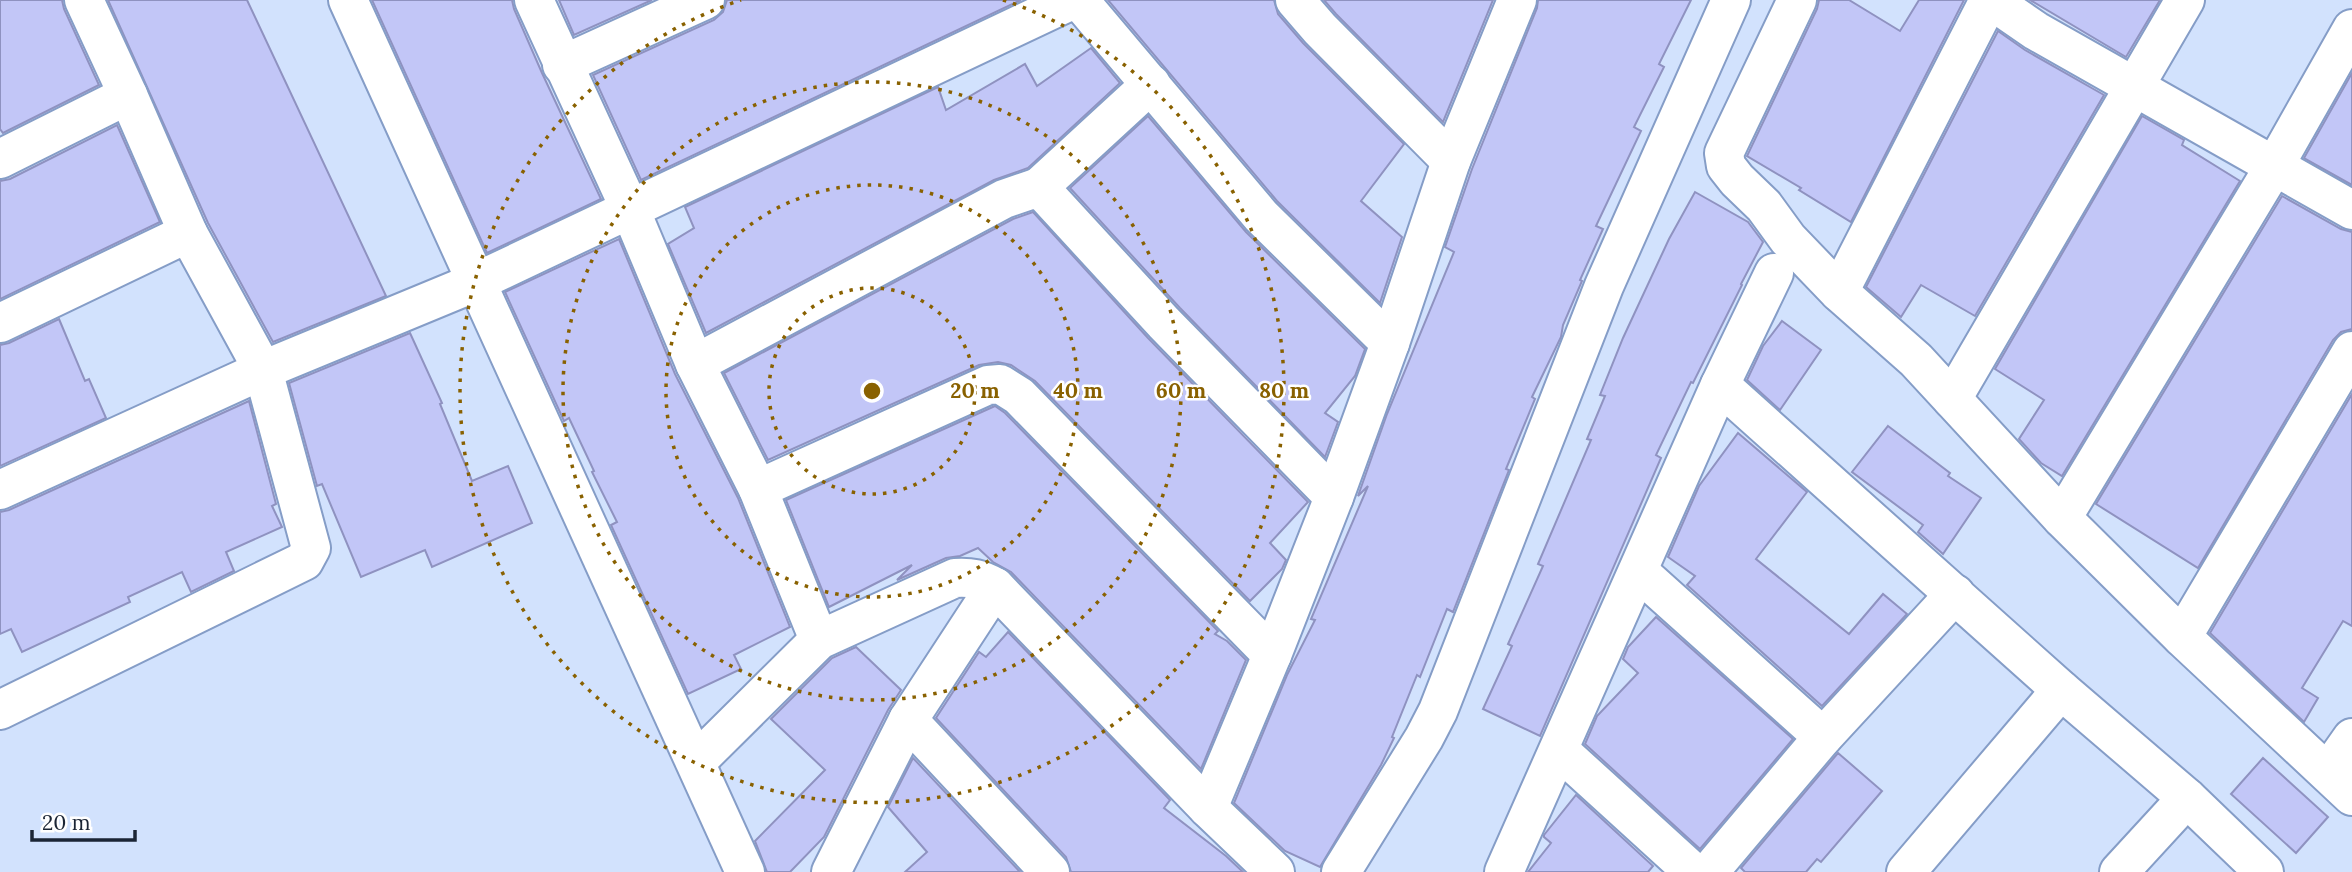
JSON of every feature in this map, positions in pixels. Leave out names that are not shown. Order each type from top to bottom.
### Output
[{"type":"street","points":[[0,710],[303,561],[312,548],[263,370],[188,233],[84,0]]},
{"type":"street","points":[[348,0],[746,872]]},
{"type":"street","points":[[534,0],[630,209],[695,364],[758,489],[819,640]]},
{"type":"street","points":[[562,65],[705,0]]},
{"type":"street","points":[[0,490],[263,370],[476,282],[1072,0]]},
{"type":"street","points":[[1079,0],[1261,216],[1390,343]]},
{"type":"street","points":[[1295,0],[1320,29],[1451,162]]},
{"type":"street","points":[[1208,808],[1334,497],[1451,162],[1517,0]]},
{"type":"street","points":[[1340,872],[1438,711],[1604,285],[1731,0]]},
{"type":"street","points":[[1797,0],[1724,153],[1726,166],[1764,206],[1788,239],[1839,292],[1916,360],[2062,519],[2182,637],[2340,784],[2352,738]]},
{"type":"street","points":[[1839,292],[1990,0],[2036,31],[2352,210]]},
{"type":"street","points":[[1952,399],[2185,0]]},
{"type":"street","points":[[2062,519],[2275,165],[2352,29]]},
{"type":"street","points":[[695,364],[1004,199],[1039,187],[1151,84]]},
{"type":"street","points":[[0,159],[128,95]]},
{"type":"street","points":[[1039,187],[1164,323],[1334,497]]},
{"type":"street","points":[[0,323],[188,233]]},
{"type":"street","points":[[1504,872],[1560,751],[1720,385],[1774,273]]},
{"type":"street","points":[[2182,637],[2352,351]]},
{"type":"street","points":[[758,489],[988,385],[1000,384],[1019,396],[1272,655]]},
{"type":"street","points":[[1720,385],[2061,690],[2187,798],[2264,872]]},
{"type":"street","points":[[1639,572],[1823,737]]},
{"type":"street","points":[[696,762],[819,640],[955,578],[983,579],[995,587],[1208,808],[1275,872]]},
{"type":"street","points":[[839,868],[908,720],[995,587]]},
{"type":"street","points":[[1709,872],[1823,737],[1955,594]]},
{"type":"street","points":[[1906,872],[2061,690]]},
{"type":"street","points":[[908,720],[1051,872]]},
{"type":"street","points":[[1560,751],[1693,872]]},
{"type":"street","points":[[2119,872],[2187,798]]},
{"type":"building","points":[[0,0],[62,0],[99,85],[3,133],[0,129]]},
{"type":"building","points":[[108,0],[247,0],[386,296],[273,342],[208,223]]},
{"type":"building","points":[[372,0],[512,0],[542,73],[601,199],[487,253]]},
{"type":"building","points":[[559,0],[652,0],[574,35]]},
{"type":"building","points":[[727,0],[1021,0],[641,180],[593,75],[714,20],[723,12]]},
{"type":"building","points":[[1108,0],[1274,0],[1278,14],[1303,43],[1404,144],[1361,201],[1402,237],[1380,303],[1277,201]]},
{"type":"building","points":[[1324,0],[1493,0],[1443,122],[1336,14]]},
{"type":"building","points":[[1538,0],[1691,0],[1659,64],[1664,67],[1634,127],[1641,131],[1596,226],[1603,229],[1580,280],[1582,281],[1563,325],[1561,337],[1532,397],[1535,399],[1506,469],[1509,470],[1453,612],[1447,609],[1381,765],[1320,867],[1285,851],[1234,803],[1287,675],[1315,620],[1311,619],[1368,486],[1358,496],[1387,414],[1454,252],[1445,247],[1472,169]]},
{"type":"building","points":[[1819,0],[1849,0],[1900,31],[1919,0],[1964,0],[1851,222],[1747,156]]},
{"type":"building","points":[[2030,0],[2160,0],[2126,57]]},
{"type":"building","points":[[1998,31],[2025,50],[2104,95],[1975,316],[1921,285],[1901,317],[1866,287]]},
{"type":"building","points":[[1091,48],[1120,83],[1028,168],[994,180],[706,333],[668,244],[694,228],[685,207],[938,87],[946,110],[1025,64],[1037,86]]},
{"type":"building","points":[[2352,73],[2352,185],[2304,158]]},
{"type":"building","points":[[1148,116],[1246,232],[1365,349],[1355,376],[1325,413],[1338,422],[1325,457],[1180,308],[1070,188]]},
{"type":"building","points":[[2142,116],[2184,140],[2182,145],[2240,181],[2062,476],[2041,463],[2019,439],[2044,400],[1995,369]]},
{"type":"building","points":[[117,125],[160,222],[0,299],[0,181],[10,179]]},
{"type":"building","points":[[1695,192],[1748,222],[1763,242],[1656,455],[1661,458],[1540,736],[1483,709],[1512,646],[1508,644],[1543,566],[1538,564],[1591,440],[1587,439],[1605,396],[1600,395],[1623,338],[1669,239]]},
{"type":"building","points":[[2282,196],[2341,229],[2352,232],[2352,329],[2341,332],[2333,340],[2198,568],[2096,504]]},
{"type":"building","points":[[1033,212],[1148,338],[1308,502],[1270,543],[1286,560],[1282,569],[1250,601],[1035,381],[1011,365],[998,362],[979,365],[768,460],[724,373],[1013,219]]},
{"type":"building","points":[[619,239],[675,374],[738,498],[790,627],[734,655],[741,669],[688,694],[611,525],[617,522],[592,472],[594,471],[569,418],[564,421],[505,292]]},
{"type":"building","points":[[59,319],[85,381],[89,379],[106,418],[0,466],[0,345]]},
{"type":"building","points":[[1782,321],[1821,350],[1780,410],[1747,380],[1763,346]]},
{"type":"building","points":[[410,333],[442,403],[440,404],[472,481],[508,466],[532,523],[432,567],[425,550],[361,577],[322,484],[317,486],[289,383]]},
{"type":"building","points":[[2352,394],[2352,626],[2343,621],[2302,688],[2318,698],[2304,722],[2210,633]]},
{"type":"building","points":[[249,401],[276,504],[272,506],[282,527],[226,552],[234,571],[191,592],[182,572],[128,597],[130,602],[22,652],[11,629],[0,634],[0,512]]},
{"type":"building","points":[[995,406],[1005,413],[1218,631],[1215,634],[1227,641],[1246,660],[1201,769],[1011,572],[993,562],[978,548],[960,556],[946,558],[897,580],[912,565],[829,607],[786,500]]},
{"type":"building","points":[[1888,426],[1950,473],[1948,476],[1981,498],[1943,554],[1918,532],[1923,525],[1852,472]]},
{"type":"building","points":[[1738,433],[1807,492],[1756,559],[1849,634],[1883,594],[1907,614],[1822,706],[1687,585],[1695,576],[1668,557],[1699,486]]},
{"type":"building","points":[[1656,617],[1793,739],[1700,849],[1585,744],[1597,716],[1638,673],[1623,659],[1628,647]]},
{"type":"building","points":[[1008,632],[1170,800],[1164,808],[1243,872],[1071,872],[1066,857],[936,718],[979,652],[986,657]]},
{"type":"building","points":[[856,647],[901,690],[888,710],[824,837],[790,872],[767,872],[755,841],[825,770],[771,719],[832,658]]},
{"type":"building","points":[[1838,753],[1882,791],[1821,862],[1817,859],[1806,872],[1745,872],[1741,868]]},
{"type":"building","points":[[913,758],[1020,872],[905,872],[927,852],[888,807]]},
{"type":"building","points":[[2263,758],[2328,817],[2296,853],[2231,794]]},
{"type":"building","points":[[1576,795],[1653,866],[1648,872],[1528,872],[1551,843],[1544,835]]}]
